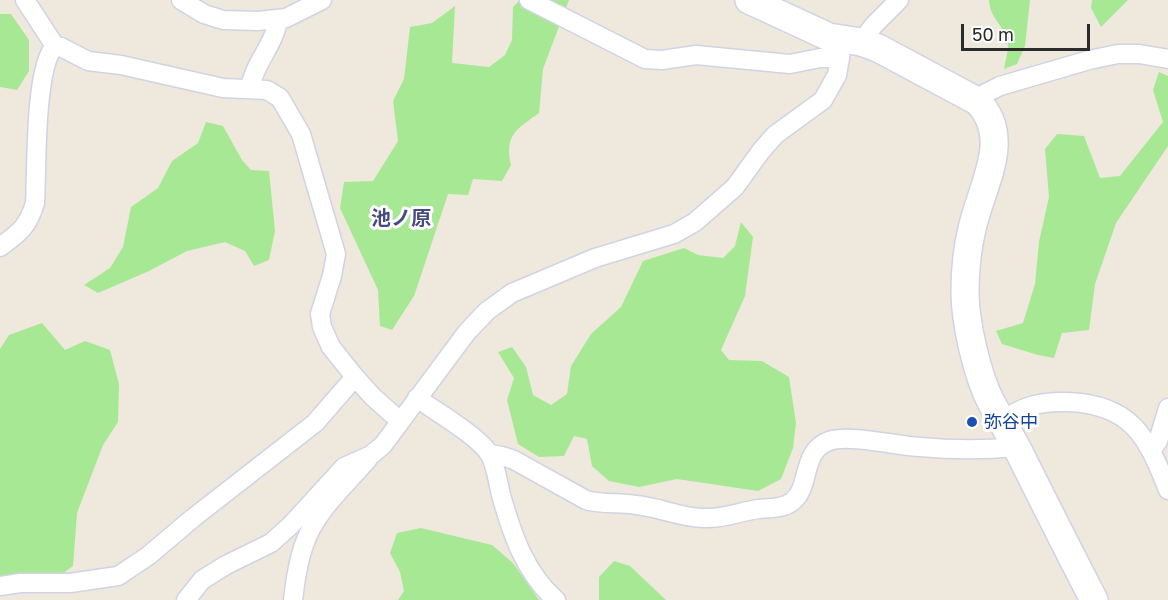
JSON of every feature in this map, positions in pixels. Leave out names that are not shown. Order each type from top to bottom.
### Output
[{"type":"main road","points":[[749,0],[848,47],[878,48],[977,101],[988,112],[994,125],[995,144],[971,229],[966,267],[967,317],[984,385],[1094,600]]},
{"type":"street","points":[[25,0],[55,46],[88,61],[121,65],[223,88],[267,90],[280,98],[301,134],[336,254],[332,276],[320,314],[322,327],[331,347],[355,377],[372,397],[400,421]]},
{"type":"street","points":[[181,0],[204,14],[223,20],[258,21],[278,20],[322,0]]},
{"type":"street","points":[[529,0],[645,59],[662,60],[696,54],[790,64],[820,58],[848,47],[874,26],[899,0]]},
{"type":"street","points":[[250,88],[252,77],[276,30],[278,20]]},
{"type":"street","points":[[0,248],[21,232],[31,219],[35,203],[41,89],[46,63],[55,46]]},
{"type":"street","points":[[293,600],[304,544],[314,524],[327,505],[371,455],[383,445],[467,332],[487,311],[512,293],[595,258],[674,234],[695,222],[735,187],[761,151],[776,135],[823,100],[837,75],[848,47]]},
{"type":"street","points":[[977,101],[984,94],[1000,86],[1089,60],[1118,54],[1139,54],[1168,59]]},
{"type":"street","points":[[0,586],[20,583],[70,583],[118,576],[148,556],[315,423],[355,377]]},
{"type":"street","points":[[417,398],[477,441],[490,454],[510,526],[522,556],[541,587],[556,600]]},
{"type":"street","points":[[1002,421],[1017,410],[1048,402],[1082,402],[1102,406],[1121,415],[1152,449],[1168,490]]},
{"type":"street","points":[[1152,449],[1158,441],[1168,408]]},
{"type":"street","points":[[490,454],[514,460],[586,501],[634,504],[701,519],[783,507],[794,501],[800,491],[809,462],[818,447],[830,441],[847,438],[922,447],[1017,447]]},
{"type":"street","points":[[186,600],[202,580],[226,565],[271,543],[291,525],[344,467],[371,455]]},
{"type":"green space","points":[[520,0],[569,0],[543,69],[539,113],[514,134],[509,146],[511,165],[502,181],[473,179],[468,195],[448,194],[414,296],[392,330],[380,326],[378,290],[340,208],[344,182],[373,181],[398,141],[393,101],[404,79],[410,27],[432,23],[455,6],[452,63],[489,67],[505,55],[512,40],[513,7]]},
{"type":"green space","points":[[989,0],[1030,0],[1025,46],[1017,64],[1004,69],[1008,43],[992,12]]},
{"type":"green space","points":[[1092,0],[1128,0],[1101,27],[1091,8]]},
{"type":"green space","points":[[0,14],[11,14],[29,40],[29,71],[17,90],[0,87]]},
{"type":"green space","points":[[1159,72],[1168,76],[1168,146],[1116,223],[1095,284],[1089,330],[1062,333],[1054,358],[1002,344],[996,331],[1023,323],[1035,284],[1039,242],[1049,197],[1045,149],[1057,134],[1084,136],[1100,178],[1120,176],[1163,122],[1153,90]]},
{"type":"green space","points":[[206,122],[223,126],[242,160],[251,170],[269,171],[275,231],[269,260],[254,266],[245,251],[225,242],[187,251],[149,271],[98,293],[84,285],[110,268],[123,247],[131,207],[158,188],[172,161],[198,143]]},
{"type":"green space","points":[[741,222],[753,237],[745,296],[721,350],[729,360],[762,361],[789,377],[796,423],[793,448],[781,479],[758,491],[677,479],[639,487],[609,481],[592,466],[587,439],[574,436],[564,456],[539,457],[518,444],[507,400],[514,378],[498,352],[512,347],[526,367],[533,395],[551,405],[567,394],[571,366],[591,334],[621,307],[643,261],[684,248],[698,255],[723,258],[735,246]]},
{"type":"green space","points":[[42,323],[65,350],[85,341],[110,350],[119,384],[118,422],[103,445],[77,513],[73,566],[58,577],[0,579],[0,349],[9,335]]},
{"type":"green space","points":[[421,528],[492,545],[513,563],[539,600],[398,600],[404,591],[400,572],[390,553],[397,533]]},
{"type":"green space","points":[[614,561],[630,566],[666,600],[599,600],[599,577]]},
{"type":"place","name":"弥谷中","points":[[972,422]]},
{"type":"district","name":"池ノ原","points":[[401,219]]}]
